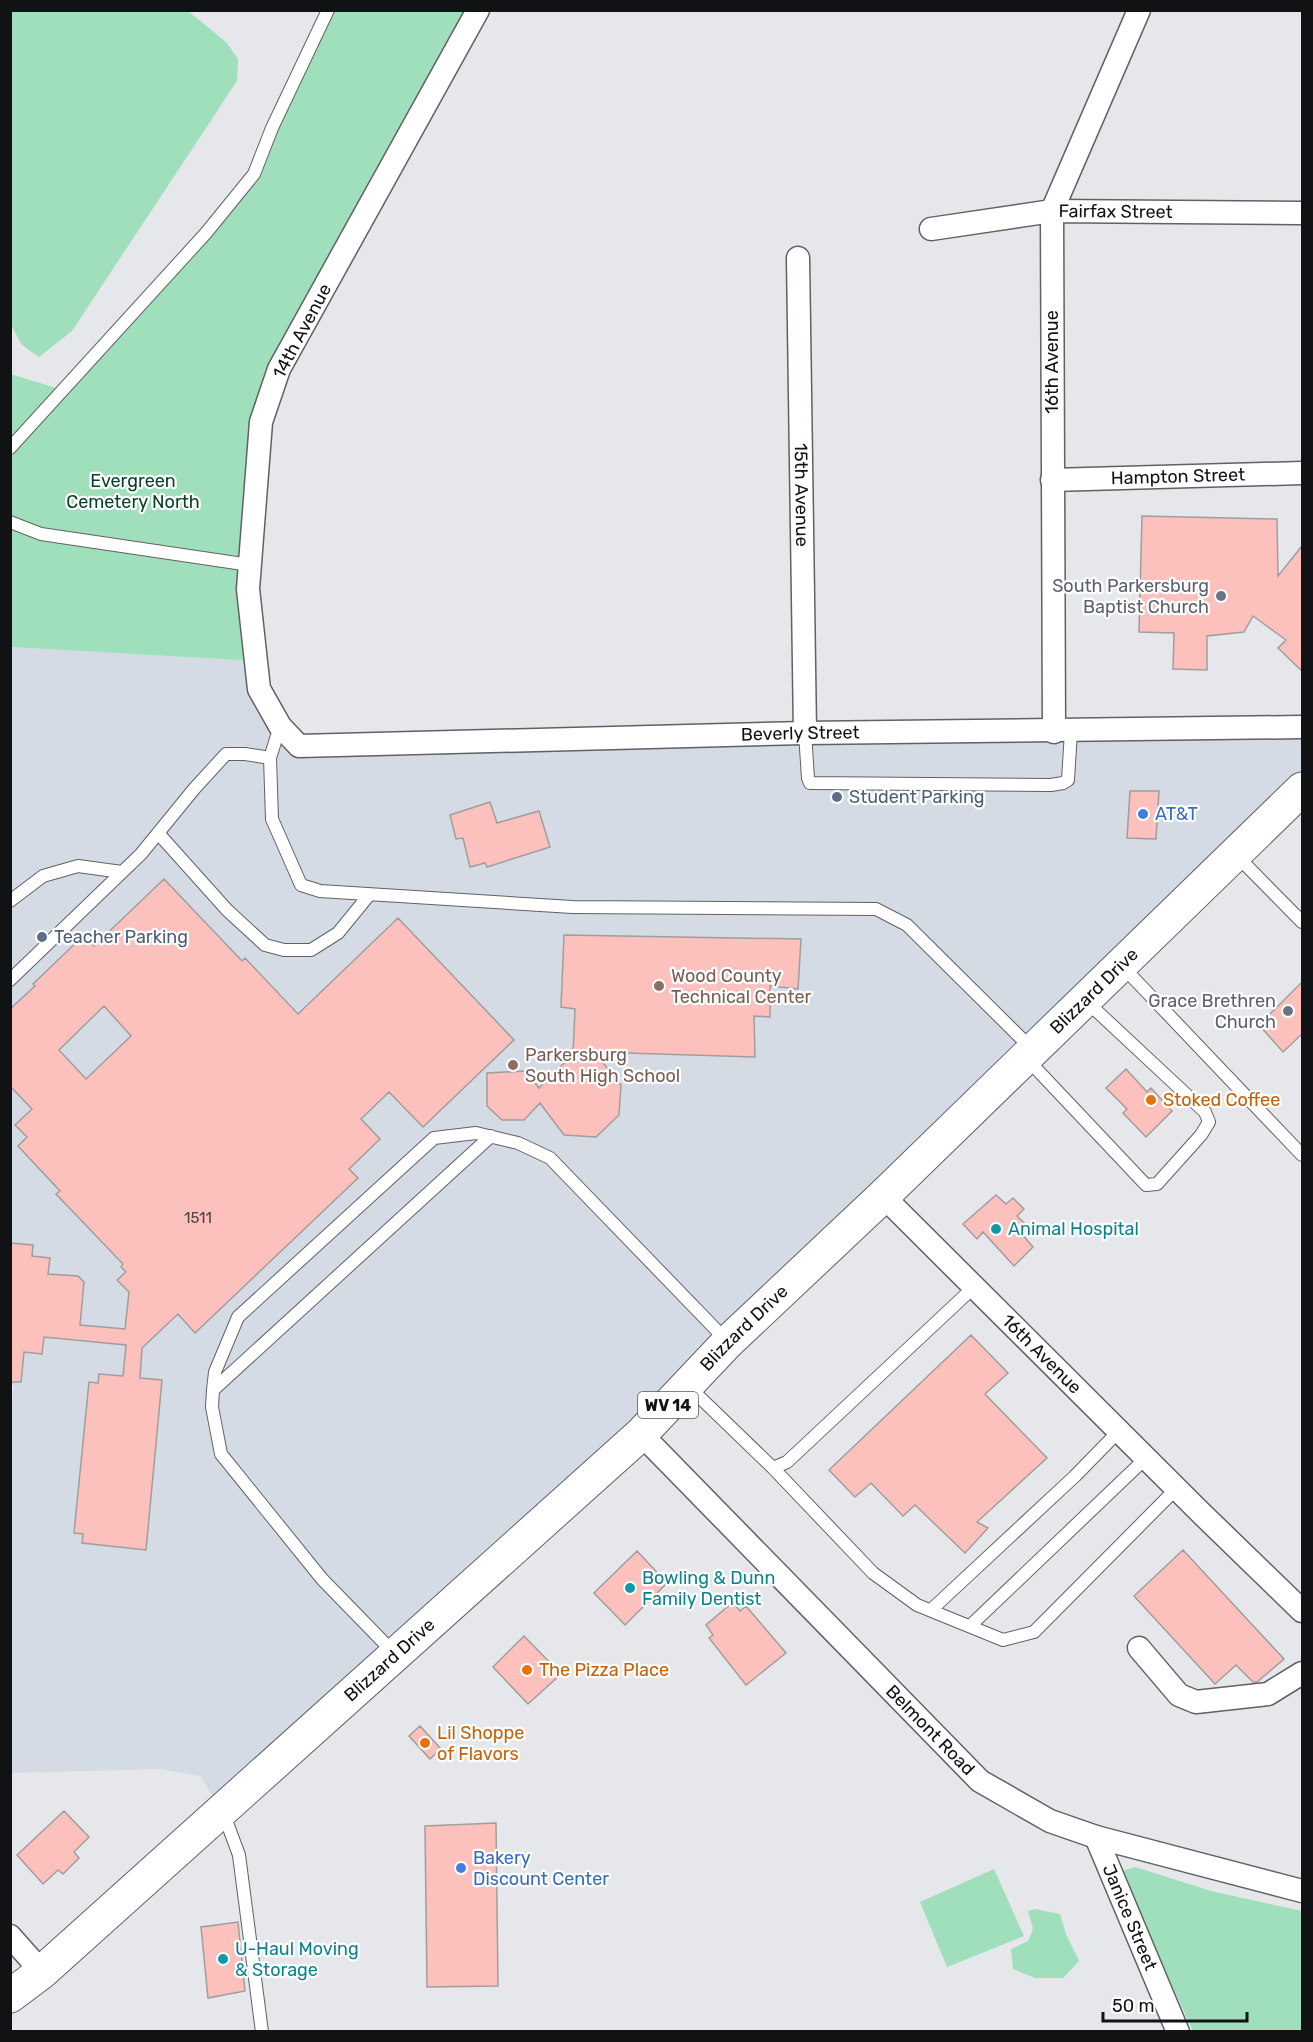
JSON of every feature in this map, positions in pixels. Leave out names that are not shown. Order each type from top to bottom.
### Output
[{"type":"main road","name":"Blizzard Drive","points":[[10,1996],[42,1972],[641,1434],[728,1342],[883,1196],[1302,789]]},
{"type":"street","name":"14th Avenue","points":[[299,746],[280,726],[259,689],[248,589],[261,422],[279,369],[478,10]]},
{"type":"street","name":"16th Avenue","points":[[1063,731],[1052,480],[1052,211],[1139,10]]},
{"type":"street","name":"Fairfax Street","points":[[931,229],[1052,211],[1302,213]]},
{"type":"street","name":"15th Avenue","points":[[798,258],[805,733]]},
{"type":"street","name":"Hampton Street","points":[[1052,480],[1302,473]]},
{"type":"street","name":"Beverly Street","points":[[299,746],[805,733],[1302,727]]},
{"type":"street","name":"16th Avenue","points":[[883,1196],[1302,1611]]},
{"type":"street","name":"Belmont Road","points":[[641,1434],[980,1781],[1050,1821],[1096,1837],[1302,1891]]},
{"type":"street","points":[[1139,1648],[1179,1695],[1196,1702],[1268,1694],[1302,1673]]},
{"type":"street","name":"Janice Street","points":[[1096,1837],[1178,2031]]},
{"type":"street","points":[[10,1936],[42,1972]]},
{"type":"lane","points":[[10,448],[206,233],[254,174],[272,128],[328,10]]},
{"type":"lane","points":[[10,522],[41,534],[250,565]]},
{"type":"lane","points":[[280,726],[270,758],[272,819],[301,885],[320,891],[369,895],[572,907],[876,909],[906,926],[1030,1054],[1146,1185],[1157,1184],[1201,1135],[1209,1122],[1205,1112],[1085,1000]]},
{"type":"lane","points":[[805,733],[810,783],[1051,785],[1068,780],[1063,731]]},
{"type":"lane","points":[[10,980],[141,854],[226,754],[270,758]]},
{"type":"lane","points":[[158,833],[227,910],[265,945],[284,950],[311,950],[338,933],[369,895]]},
{"type":"lane","points":[[1236,854],[1302,922]]},
{"type":"lane","points":[[10,901],[43,876],[78,866],[122,872]]},
{"type":"lane","points":[[1121,965],[1302,1155]]},
{"type":"lane","points":[[396,1655],[322,1579],[221,1454],[212,1407],[215,1372],[238,1317],[434,1138],[476,1133],[518,1143],[550,1158],[728,1342]]},
{"type":"lane","points":[[213,1390],[491,1136]]},
{"type":"lane","points":[[772,1468],[787,1462],[974,1287]]},
{"type":"lane","points":[[687,1385],[772,1468],[873,1573],[917,1605],[1003,1640],[1034,1632],[1177,1488]]},
{"type":"lane","points":[[931,1610],[1076,1476],[1119,1431]]},
{"type":"lane","points":[[970,1626],[1146,1458]]},
{"type":"lane","points":[[222,1811],[239,1855],[262,2031]]},
{"type":"shaded area","name":"Parkersburg South High School","points":[[10,647],[256,661],[299,746],[1302,727],[1302,789],[222,1811],[200,1776],[159,1769],[11,1773],[10,1412],[14,1386],[10,1385]]},
{"type":"green space","points":[[10,11],[188,11],[226,42],[238,59],[237,81],[72,331],[39,357],[22,345],[11,325]]},
{"type":"green space","name":"Evergreen Cemetery North","points":[[328,11],[478,11],[261,422],[256,661],[11,647],[10,374],[63,390],[254,174]]},
{"type":"green space","points":[[1135,1867],[1211,1891],[1302,1911],[1302,2031],[1193,2031],[1124,1882],[1123,1871]]},
{"type":"green space","points":[[994,1869],[1024,1936],[947,1967],[920,1902]]},
{"type":"green space","points":[[1035,1909],[1060,1914],[1066,1934],[1079,1961],[1063,1978],[1035,1978],[1013,1969],[1011,1949],[1028,1941],[1033,1929],[1028,1911]]},
{"type":"building","name":"South Parkersburg Baptist Church","points":[[1142,516],[1277,519],[1278,576],[1302,546],[1302,671],[1278,648],[1286,640],[1253,616],[1244,632],[1207,636],[1207,670],[1173,669],[1174,633],[1139,632]]},
{"type":"building","name":"AT&T","points":[[1130,791],[1159,791],[1156,839],[1127,838]]},
{"type":"building","points":[[490,802],[497,823],[539,811],[550,847],[487,867],[485,863],[470,867],[463,838],[456,839],[450,815]]},
{"type":"building","name":"Parkersburg South High School","points":[[164,879],[242,961],[245,958],[298,1014],[398,918],[514,1040],[423,1127],[389,1092],[361,1119],[380,1139],[349,1169],[358,1178],[195,1333],[178,1314],[142,1348],[140,1378],[162,1380],[146,1550],[82,1543],[83,1534],[74,1533],[89,1382],[98,1383],[99,1374],[123,1376],[126,1345],[44,1337],[42,1354],[24,1352],[21,1382],[10,1382],[10,1243],[33,1245],[32,1256],[50,1258],[48,1274],[78,1276],[84,1282],[80,1325],[125,1329],[129,1292],[117,1280],[126,1272],[121,1267],[123,1264],[56,1194],[60,1191],[18,1146],[27,1137],[15,1125],[32,1109],[10,1086],[10,1009],[84,935],[94,946]],"holes":[[[104,1006],[131,1036],[86,1079],[59,1050]]]},
{"type":"building","points":[[564,935],[801,939],[798,989],[770,986],[770,1017],[754,1016],[755,1057],[594,1052],[621,1085],[619,1115],[596,1137],[564,1135],[540,1103],[524,1120],[502,1120],[487,1106],[487,1073],[526,1071],[539,1088],[573,1054],[575,1009],[561,1007]]},
{"type":"building","name":"Grace Brethren Church","points":[[1302,982],[1302,1034],[1283,1052],[1259,1025]]},
{"type":"building","points":[[1126,1069],[1147,1092],[1151,1088],[1172,1111],[1146,1137],[1123,1113],[1127,1109],[1106,1088]]},
{"type":"building","name":"Animal Hospital","points":[[996,1195],[1006,1204],[1013,1198],[1024,1209],[1017,1216],[1027,1226],[1020,1232],[1033,1247],[1014,1266],[983,1232],[977,1239],[963,1224]]},
{"type":"building","points":[[971,1335],[1008,1373],[985,1394],[1047,1458],[977,1522],[988,1528],[965,1553],[915,1505],[903,1516],[871,1483],[855,1497],[829,1470]]},
{"type":"building","points":[[1183,1550],[1284,1659],[1257,1682],[1253,1682],[1236,1665],[1215,1684],[1134,1596]]},
{"type":"building","name":"Bowling & Dunn Family Dentist","points":[[637,1551],[667,1583],[625,1625],[594,1593]]},
{"type":"building","points":[[733,1602],[740,1611],[746,1606],[786,1653],[746,1685],[709,1638],[713,1635],[706,1625]]},
{"type":"building","name":"The Pizza Place","points":[[524,1636],[561,1674],[528,1704],[493,1667]]},
{"type":"building","name":"Lil Shoppe of Flavors","points":[[420,1726],[441,1749],[430,1759],[409,1736]]},
{"type":"building","points":[[64,1811],[89,1837],[74,1852],[79,1858],[63,1874],[58,1870],[43,1884],[17,1855]]},
{"type":"building","name":"Bakery Discount Center","points":[[496,1823],[498,1986],[427,1987],[425,1826]]},
{"type":"building","name":"U-Haul Moving & Storage","points":[[238,1922],[245,1991],[208,1998],[201,1927]]},
{"type":"place","name":"South Parkersburg Baptist Church","points":[[1221,596]]},
{"type":"place","name":"Student Parking","points":[[837,797]]},
{"type":"place","name":"AT&T","points":[[1143,814]]},
{"type":"place","name":"Teacher Parking","points":[[42,937]]},
{"type":"place","name":"Wood County Technical Center","points":[[659,986]]},
{"type":"place","name":"Grace Brethren Church","points":[[1288,1011]]},
{"type":"place","name":"Parkersburg South High School","points":[[513,1065]]},
{"type":"place","name":"Stoked Coffee","points":[[1151,1100]]},
{"type":"place","name":"Animal Hospital","points":[[996,1229]]},
{"type":"place","name":"Bowling & Dunn Family Dentist","points":[[630,1588]]},
{"type":"place","name":"The Pizza Place","points":[[527,1670]]},
{"type":"place","name":"Lil Shoppe of Flavors","points":[[425,1743]]},
{"type":"place","name":"Bakery Discount Center","points":[[461,1868]]},
{"type":"place","name":"U-Haul Moving & Storage","points":[[223,1959]]}]
